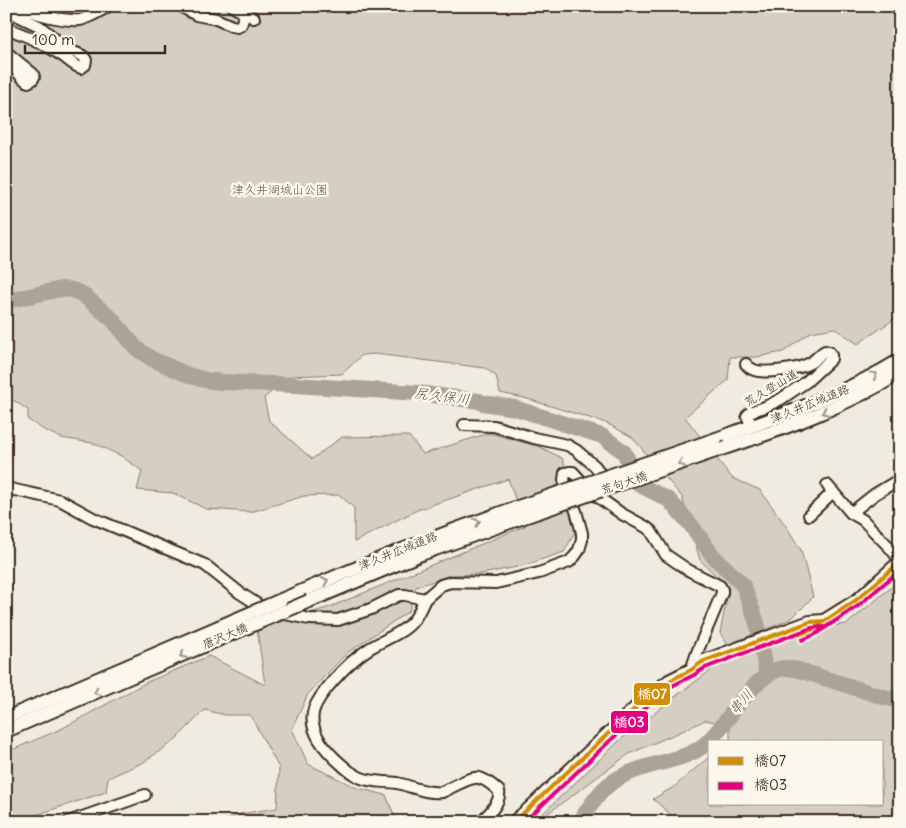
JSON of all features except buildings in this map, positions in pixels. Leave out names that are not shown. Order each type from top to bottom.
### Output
[{"type":"main road","name":"津久井広域道路","points":[[716,439],[823,400],[900,360]]},
{"type":"main road","name":"津久井広域道路","points":[[728,447],[825,412],[856,398],[900,373]]},
{"type":"main road","name":"荒句大橋","points":[[519,513],[716,439]]},
{"type":"main road","name":"荒句大橋","points":[[519,513],[728,447]]},
{"type":"main road","name":"津久井広域道路","points":[[281,600],[412,546],[519,513]]},
{"type":"main road","name":"津久井広域道路","points":[[309,601],[519,513]]},
{"type":"main road","points":[[514,822],[644,700],[669,681],[704,665],[811,630],[859,598],[900,562]]},
{"type":"main road","name":"唐沢大橋","points":[[140,667],[281,600]]},
{"type":"main road","name":"唐沢大橋","points":[[140,667],[309,601]]},
{"type":"main road","points":[[6,718],[140,667]]},
{"type":"main road","points":[[6,731],[140,667]]},
{"type":"street","points":[[21,6],[31,12],[75,20],[81,20],[109,6]]},
{"type":"street","points":[[180,6],[196,15],[216,19],[237,27],[247,18],[232,6]]},
{"type":"street","points":[[6,10],[39,26],[67,49],[83,56],[86,60],[85,64],[81,68],[76,67],[62,55],[39,42],[6,28]]},
{"type":"street","points":[[6,52],[33,74],[34,77],[28,82],[24,80],[17,70],[6,62]]},
{"type":"street","name":"荒久登山道","points":[[746,364],[752,370],[785,370],[810,363],[825,351],[831,355],[828,363],[806,382],[780,400],[747,416],[752,426]]},
{"type":"street","points":[[464,425],[494,426],[534,438],[567,445],[595,466],[604,484],[605,502]]},
{"type":"street","points":[[480,822],[498,802],[500,796],[499,791],[484,780],[470,778],[442,792],[431,792],[396,783],[360,777],[345,768],[316,734],[314,728],[314,708],[325,690],[353,660],[411,624],[425,598],[441,585],[451,582],[496,582],[539,573],[569,562],[579,550],[582,533],[564,480],[567,472],[575,473],[591,492],[651,531],[666,555],[688,570],[720,586],[722,593],[698,650],[692,670]]},
{"type":"street","points":[[851,513],[875,494],[900,479]]},
{"type":"street","points":[[6,488],[60,500],[93,518],[204,565],[247,598],[271,611],[309,619],[338,620],[371,609],[399,595],[425,598]]},
{"type":"street","points":[[809,515],[830,489],[851,513],[863,520],[892,550],[900,562]]},
{"type":"street","points":[[68,822],[145,796]]},
{"type":"green space","name":"津久井湖城山公園","points":[[6,6],[900,6],[900,315],[858,344],[834,328],[811,332],[783,352],[757,357],[730,357],[728,380],[685,417],[732,478],[760,490],[786,526],[801,550],[813,597],[791,619],[728,645],[720,633],[729,588],[700,560],[682,497],[632,437],[606,423],[524,398],[500,393],[496,376],[485,368],[375,354],[362,355],[342,374],[290,376],[264,398],[269,421],[312,459],[342,437],[409,436],[423,454],[489,433],[540,447],[562,458],[580,506],[575,532],[564,552],[522,566],[482,574],[451,575],[416,587],[409,611],[347,653],[308,694],[292,729],[308,764],[357,788],[386,795],[397,822],[222,822],[240,814],[277,808],[279,768],[250,715],[225,715],[205,710],[174,741],[144,762],[108,778],[106,792],[36,815],[22,822],[6,822],[6,754],[14,749],[61,729],[147,682],[209,656],[265,685],[257,629],[330,607],[525,526],[508,479],[417,510],[354,542],[354,508],[340,495],[304,496],[251,512],[206,509],[173,493],[137,490],[142,471],[121,456],[93,443],[61,438],[44,430],[28,420],[28,410],[13,400],[6,401]]},
{"type":"green space","points":[[900,580],[900,822],[679,822],[653,799],[674,787],[708,758],[708,806],[884,806],[884,740],[729,740],[730,725],[705,720],[629,754],[534,822],[619,741],[730,656],[796,629],[847,624]]},
{"type":"waterway","name":"尻久保川","points":[[6,301],[61,289],[72,290],[82,294],[112,319],[136,348],[152,359],[188,375],[205,380],[418,393],[479,401],[515,408],[602,436],[624,452],[640,485],[669,500],[691,525],[713,556],[743,585],[757,623],[767,675]]},
{"type":"waterway","name":"串川","points":[[709,740],[761,679],[772,672],[784,668],[799,670],[900,701]]},
{"type":"waterway","name":"串川","points":[[581,822],[599,795],[616,779],[636,770],[694,752],[708,741]]},
{"type":"transit line","name":"橋07","points":[[800,634],[811,630],[855,601],[900,562]]},
{"type":"transit line","name":"橋03","points":[[802,640],[814,635],[858,606],[900,570]]},
{"type":"transit line","name":"橋07","points":[[514,822],[644,700],[669,681],[702,662],[810,622],[824,621]]},
{"type":"transit line","name":"橋03","points":[[524,822],[648,705],[672,686],[705,668],[811,628],[824,627]]}]
